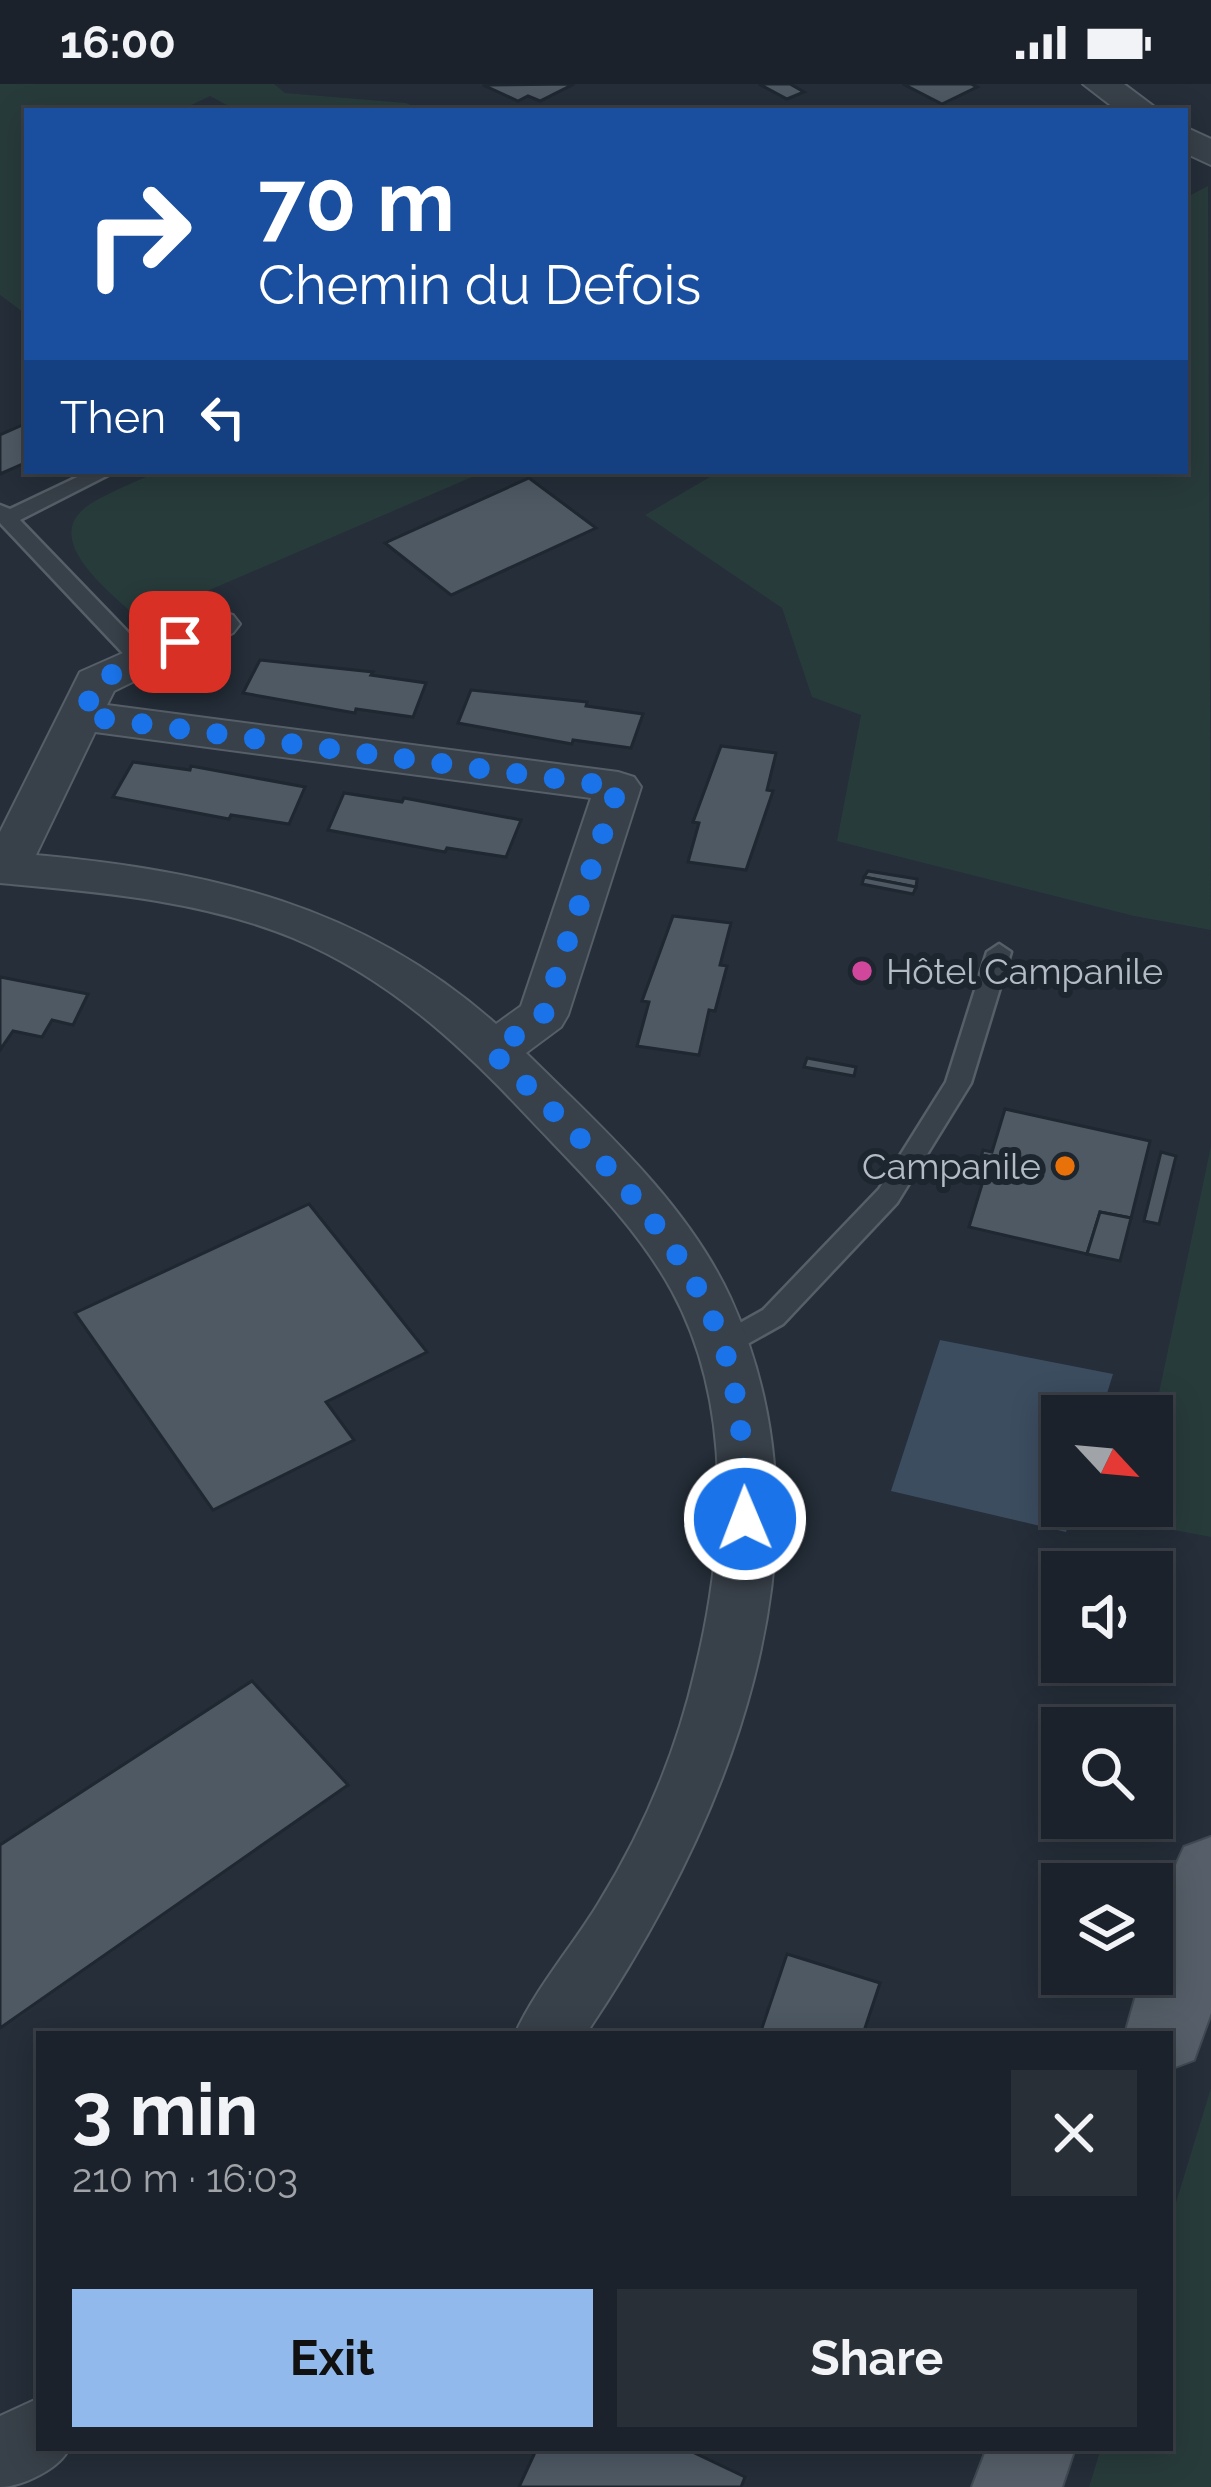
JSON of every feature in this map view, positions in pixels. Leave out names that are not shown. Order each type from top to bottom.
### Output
[{"type":"main road","points":[[1166,2031],[1211,1871]]},
{"type":"main road","points":[[1017,2487],[1030,2451]]},
{"type":"street","points":[[1100,84],[1137,108]]},
{"type":"street","points":[[218,624],[96,682],[3,868],[158,887],[295,920],[400,973],[492,1052],[618,1180],[700,1293],[723,1345],[737,1401],[745,1479],[744,1559],[730,1643],[708,1730],[679,1810],[641,1889],[550,2031]]},
{"type":"street","points":[[83,716],[618,787],[543,1016],[492,1052]]},
{"type":"street","points":[[0,2456],[36,2436]]},
{"type":"lane","points":[[99,474],[4,514],[142,660]]},
{"type":"lane","points":[[723,1345],[773,1317],[888,1196],[958,1083],[999,952]]},
{"type":"shaded area","points":[[0,84],[274,84],[285,93],[406,103],[418,108],[232,108],[210,96],[185,108],[24,108],[24,313],[0,295]]},
{"type":"shaded area","points":[[1208,186],[1211,930],[1134,916],[837,841],[861,715],[812,697],[782,608],[645,515],[715,474],[1188,474],[1188,196]]},
{"type":"shaded area","points":[[152,474],[479,474],[140,620],[85,566],[71,533],[76,518],[90,504]]},
{"type":"shaded area","points":[[1211,1146],[1211,1537],[1158,1527],[1173,1527],[1173,1395],[1159,1395]]},
{"type":"shaded area","points":[[1211,2088],[1211,2487],[1089,2487],[1100,2451],[1173,2451],[1173,2212]]},
{"type":"water","points":[[940,1340],[1113,1374],[1106,1395],[1041,1395],[1041,1526],[891,1491]]},
{"type":"building","points":[[574,84],[540,101],[528,96],[518,101],[483,85]]},
{"type":"building","points":[[759,84],[790,84],[804,92],[787,99]]},
{"type":"building","points":[[903,84],[971,84],[977,87],[942,104]]},
{"type":"building","points":[[24,424],[24,463],[0,474],[0,435]]},
{"type":"building","points":[[529,478],[596,528],[451,595],[385,543]]},
{"type":"building","points":[[260,660],[373,672],[371,675],[426,683],[413,717],[356,709],[355,713],[243,693]]},
{"type":"building","points":[[471,690],[587,702],[586,706],[643,714],[631,748],[573,740],[572,744],[458,723]]},
{"type":"building","points":[[721,746],[776,753],[767,790],[773,791],[746,870],[688,862],[699,823],[693,822]]},
{"type":"building","points":[[133,762],[190,770],[191,766],[305,787],[289,824],[231,815],[229,819],[113,797]]},
{"type":"building","points":[[344,793],[402,802],[404,798],[521,820],[506,857],[447,848],[445,852],[328,830]]},
{"type":"building","points":[[868,871],[917,879],[916,887],[864,877]]},
{"type":"building","points":[[864,877],[916,887],[913,894],[862,884]]},
{"type":"building","points":[[673,916],[731,923],[720,965],[727,966],[715,1011],[709,1010],[699,1055],[637,1046],[649,1002],[642,1001]]},
{"type":"building","points":[[0,977],[88,994],[73,1025],[52,1020],[42,1037],[13,1031],[0,1050]]},
{"type":"building","points":[[807,1058],[856,1067],[854,1076],[804,1067]]},
{"type":"building","points":[[1005,1109],[1150,1141],[1131,1218],[1100,1212],[1087,1254],[969,1227],[987,1168],[979,1166],[983,1150],[992,1152]]},
{"type":"building","points":[[1161,1152],[1176,1156],[1159,1224],[1144,1221]]},
{"type":"building","points":[[309,1204],[427,1352],[326,1402],[354,1440],[213,1510],[75,1313]]},
{"type":"building","points":[[1100,1212],[1131,1218],[1120,1261],[1087,1254]]},
{"type":"building","points":[[252,1681],[348,1785],[0,2028],[0,1845]]},
{"type":"building","points":[[787,1954],[880,1983],[864,2031],[761,2031]]},
{"type":"building","points":[[536,2451],[690,2451],[745,2477],[741,2487],[519,2487]]},
{"type":"place","name":"Hôtel Campanile","points":[[862,971]]},
{"type":"place","name":"Campanile","points":[[1065,1166]]},
{"type":"route","points":[[180,642],[96,682],[83,716],[618,787],[543,1016],[492,1052],[618,1180],[700,1293],[723,1345],[737,1401],[745,1519]]}]
